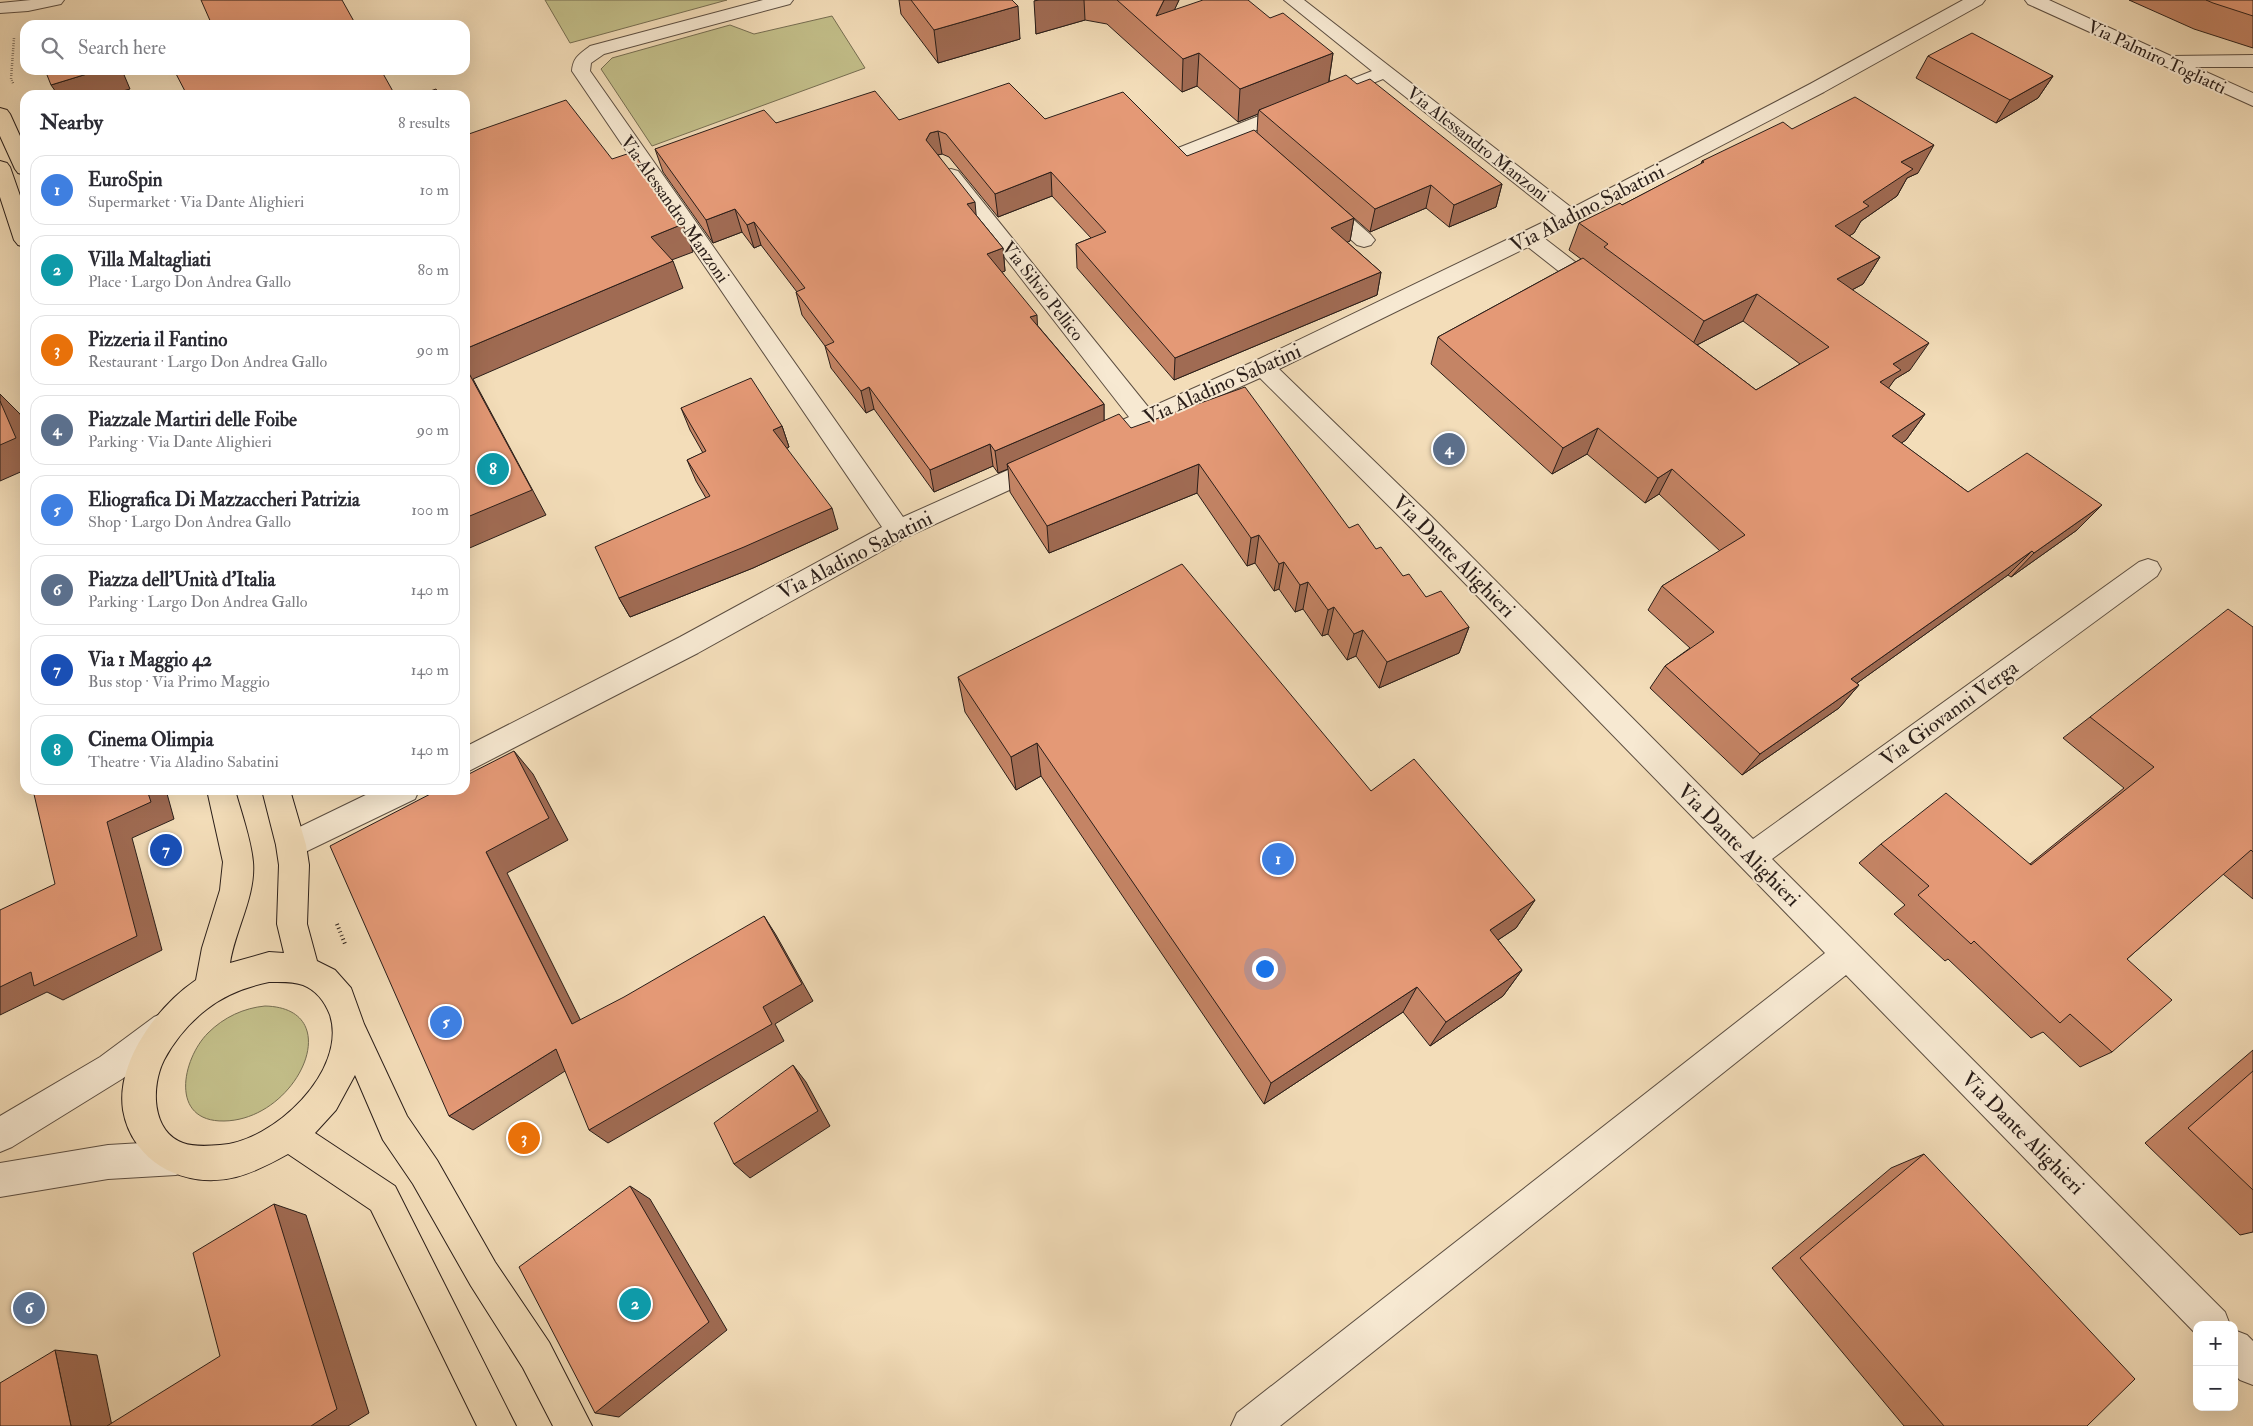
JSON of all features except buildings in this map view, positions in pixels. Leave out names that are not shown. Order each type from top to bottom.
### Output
[{"type":"main road","points":[[0,114],[20,158]]},
{"type":"main road","points":[[0,167],[20,225]]},
{"type":"main road","points":[[210,988],[217,948],[235,890],[238,862],[222,795]]},
{"type":"main road","points":[[277,795],[291,845],[294,865],[292,924],[304,970]]},
{"type":"main road","points":[[349,1026],[348,1048],[328,1094],[310,1116],[288,1134],[264,1149],[237,1160],[212,1163],[176,1158],[152,1140],[142,1121],[139,1099],[142,1074],[152,1049],[169,1025],[188,1005],[210,988],[249,971],[268,967],[304,970],[321,978],[335,990],[344,1006],[349,1026],[395,1128],[425,1172],[483,1274],[536,1355],[573,1426]]},
{"type":"main road","points":[[288,1134],[327,1161],[358,1177],[383,1198],[498,1426]]},
{"type":"street","points":[[0,8],[28,6],[55,0]]},
{"type":"street","name":"Via Alessandro Manzoni","points":[[784,0],[597,50],[582,61],[581,71],[898,530]]},
{"type":"street","name":"Via Alessandro Manzoni","points":[[1293,0],[1571,216]]},
{"type":"street","name":"Via Aladino Sabatini","points":[[470,758],[689,645],[898,530],[1263,367],[1529,237],[1817,88],[1976,0]]},
{"type":"street","name":"Via Palmiro Togliatti","points":[[2034,0],[2253,100]]},
{"type":"street","points":[[2166,61],[2253,61]]},
{"type":"street","name":"Via Alessandro Manzoni","points":[[1185,152],[1247,137],[1385,72]]},
{"type":"street","name":"Via Silvio Pellico","points":[[941,162],[1144,419]]},
{"type":"street","points":[[1312,194],[1364,240]]},
{"type":"street","points":[[1529,237],[1614,303]]},
{"type":"street","name":"Via Dante Alighieri","points":[[1263,367],[1422,523],[2208,1321]]},
{"type":"street","name":"Via Giovanni Verga","points":[[1751,857],[2148,569]]},
{"type":"street","points":[[291,845],[395,795]]},
{"type":"street","points":[[1250,1426],[1848,954]]},
{"type":"street","points":[[0,1135],[111,1068],[169,1025]]},
{"type":"street","points":[[0,1180],[108,1162],[176,1158]]},
{"type":"street","points":[[2238,1352],[2253,1367]]},
{"type":"path","points":[[14,34],[11,79],[14,88]]},
{"type":"path","points":[[336,921],[346,948]]},
{"type":"shaded area","points":[[545,0],[727,0],[570,43]]},
{"type":"shaded area","points":[[832,16],[865,68],[652,146],[601,69],[612,58],[730,25],[754,34]]},
{"type":"shaded area","points":[[265,1006],[290,1011],[304,1025],[308,1043],[304,1064],[292,1085],[273,1103],[250,1116],[224,1121],[206,1119],[195,1111],[188,1100],[186,1087],[187,1073],[199,1044],[221,1022],[242,1011]]},
{"type":"place","name":"Piazzale Martiri delle Foibe","points":[[1449,449]]},
{"type":"place","name":"Cinema Olimpia","points":[[493,469]]},
{"type":"place","name":"Via 1 Maggio 42","points":[[166,850]]},
{"type":"place","name":"EuroSpin","points":[[1278,859]]},
{"type":"place","name":"Eliografica Di Mazzaccheri Patrizia","points":[[446,1022]]},
{"type":"place","name":"Pizzeria il Fantino","points":[[524,1138]]},
{"type":"place","name":"Villa Maltagliati","points":[[635,1304]]},
{"type":"place","name":"Piazza dell'Unità d'Italia","points":[[29,1308]]}]
